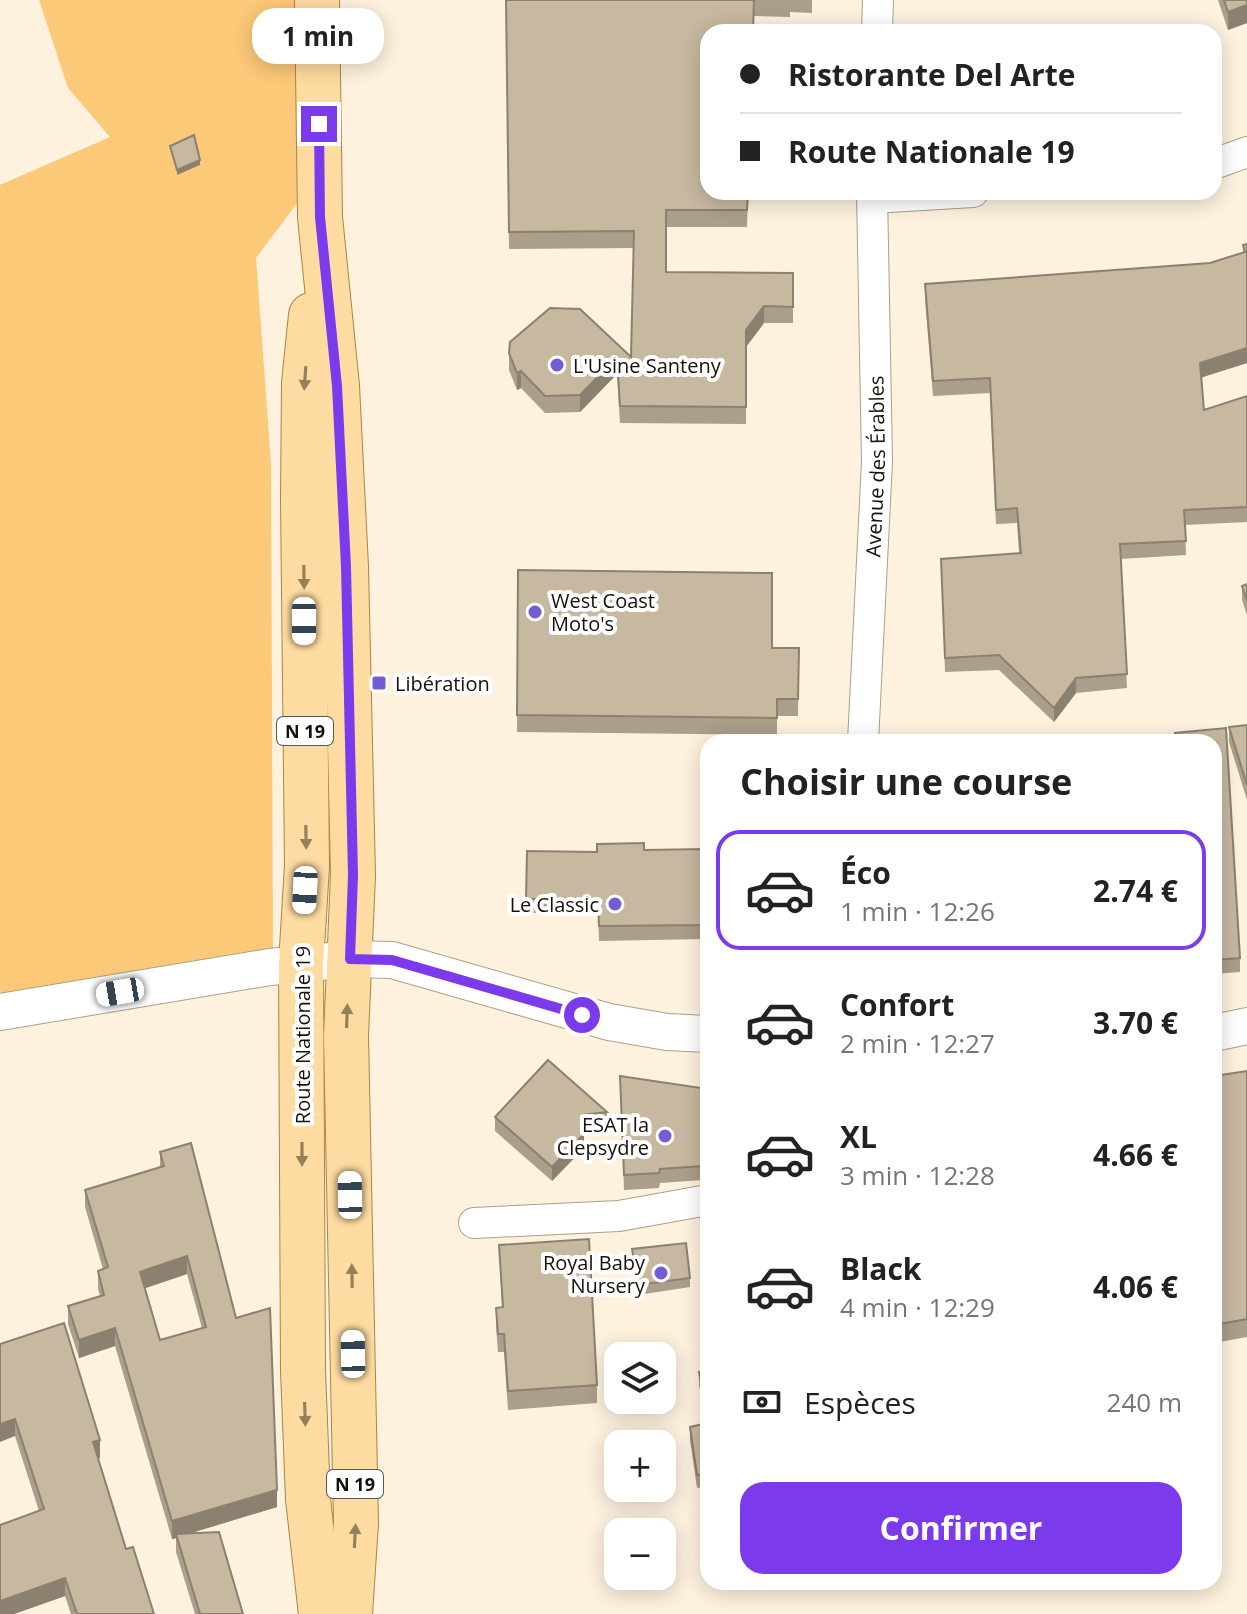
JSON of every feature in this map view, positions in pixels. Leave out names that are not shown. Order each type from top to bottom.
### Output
[{"type":"main road","name":"Route Nationale 19","points":[[317,0],[320,217],[337,386],[346,567],[353,875],[346,1036],[356,1523],[350,1614]]},
{"type":"main road","name":"Route Nationale 19","points":[[320,217],[304,383],[307,866],[301,964],[303,1370],[308,1499],[321,1614]]},
{"type":"street","points":[[877,24],[878,0]]},
{"type":"street","points":[[1222,161],[1247,152]]},
{"type":"street","name":"Avenue des Érables","points":[[863,734],[877,461],[872,200]]},
{"type":"street","points":[[0,1012],[301,964],[350,959],[392,960],[609,1022],[667,1032],[700,1034]]},
{"type":"street","points":[[1222,1031],[1247,1026]]},
{"type":"street","points":[[474,1223],[619,1216],[700,1201]]},
{"type":"shaded area","points":[[39,0],[317,0],[313,182],[256,258],[271,464],[273,949],[0,994],[0,185],[110,137],[68,88]]},
{"type":"building","points":[[506,0],[754,0],[753,24],[700,24],[700,200],[748,200],[747,210],[666,210],[666,272],[793,273],[793,307],[764,306],[746,330],[746,407],[620,406],[617,357],[580,395],[545,396],[521,371],[517,373],[509,353],[510,342],[550,308],[580,309],[631,357],[634,231],[509,232]]},
{"type":"building","points":[[1224,0],[1247,0],[1247,5],[1228,12]]},
{"type":"building","points":[[194,135],[200,160],[177,170],[170,146]]},
{"type":"building","points":[[1247,244],[1247,348],[1200,363],[1204,410],[1247,396],[1247,507],[1184,510],[1186,541],[1120,544],[1127,674],[1076,678],[1054,708],[999,655],[945,658],[941,559],[1021,553],[1017,508],[996,510],[990,378],[933,381],[925,284],[1210,263],[1245,252],[1243,245]]},
{"type":"building","points":[[518,570],[772,573],[772,648],[799,648],[798,699],[777,699],[777,718],[517,715]]},
{"type":"building","points":[[1247,725],[1247,785],[1229,727]]},
{"type":"building","points":[[1226,728],[1240,958],[1222,959],[1222,734],[1175,733]]},
{"type":"building","name":"Le Classic","points":[[644,843],[644,850],[700,849],[700,925],[599,926],[598,898],[526,899],[527,851],[597,852],[597,844]]},
{"type":"building","points":[[548,1060],[607,1112],[583,1115],[584,1134],[552,1167],[495,1117]]},
{"type":"building","points":[[1247,1071],[1247,1319],[1222,1324],[1222,1075]]},
{"type":"building","name":"ESAT la Clepsydre","points":[[620,1076],[700,1088],[700,1166],[624,1175]]},
{"type":"building","points":[[191,1143],[236,1318],[270,1308],[277,1490],[172,1521],[115,1328],[79,1340],[68,1306],[104,1295],[98,1271],[108,1267],[85,1190],[164,1166],[160,1152]],"holes":[[[187,1256],[206,1327],[160,1340],[140,1272]]]},
{"type":"building","points":[[589,1239],[597,1385],[508,1391],[504,1334],[498,1334],[496,1308],[503,1307],[499,1245]]},
{"type":"building","name":"Royal Baby Nursery","points":[[686,1243],[690,1278],[638,1285],[632,1249]]},
{"type":"building","points":[[64,1323],[100,1440],[93,1442],[126,1549],[133,1547],[154,1614],[77,1614],[65,1578],[0,1601],[0,1525],[44,1509],[15,1419],[0,1424],[0,1344]]},
{"type":"building","points":[[700,1425],[700,1474],[697,1475],[690,1427]]},
{"type":"building","points":[[219,1532],[243,1614],[200,1614],[176,1534]]},
{"type":"place","name":"L'Usine Santeny","points":[[557,365]]},
{"type":"place","name":"West Coast Moto's","points":[[535,612]]},
{"type":"place","name":"Libération","points":[[379,683]]},
{"type":"place","name":"Le Classic","points":[[615,904]]},
{"type":"place","name":"ESAT la Clepsydre","points":[[665,1136]]},
{"type":"place","name":"Royal Baby Nursery","points":[[661,1273]]},
{"type":"route","points":[[319,124],[320,217],[337,386],[346,567],[353,875],[350,959],[392,960],[582,1015]]}]
